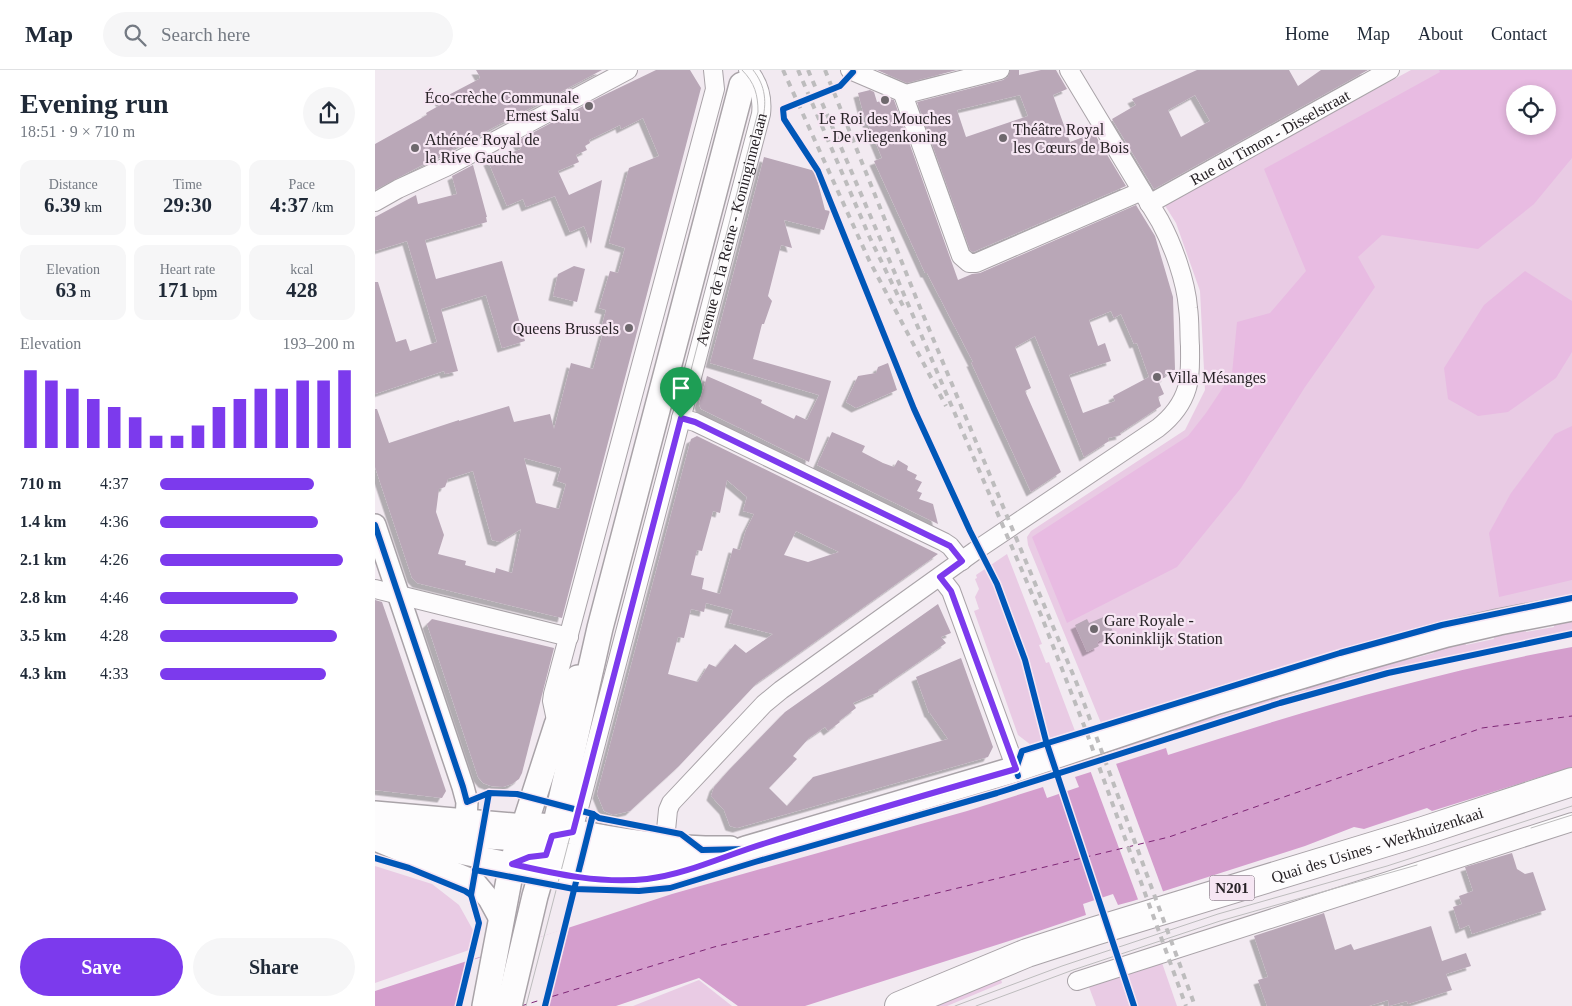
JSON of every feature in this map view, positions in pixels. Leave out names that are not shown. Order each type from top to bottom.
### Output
[{"type":"main road","name":"Avenue de la Reine - Koninginnelaan","points":[[509,1006],[523,943],[553,844],[600,628],[750,82]]},
{"type":"main road","points":[[522,832],[553,844],[693,869],[746,849],[1016,769],[1344,662],[1447,634],[1572,608]]},
{"type":"main road","name":"Avenue de la Reine - Koninginnelaan","points":[[485,1006],[512,864],[557,725],[600,628]]},
{"type":"main road","name":"Quai des Usines - Werkhuizenkaai","points":[[899,1006],[1027,953],[1087,933],[1423,831],[1572,782]]},
{"type":"main road","points":[[553,844],[605,880],[655,861],[702,850],[746,849]]},
{"type":"main road","points":[[512,864],[553,844]]},
{"type":"street","points":[[375,202],[446,167],[628,70]]},
{"type":"street","points":[[557,725],[551,702],[715,89],[713,70]]},
{"type":"street","points":[[851,70],[903,94],[1000,70]]},
{"type":"street","points":[[655,861],[671,803],[764,704],[962,561],[1158,428],[1171,417],[1181,404],[1187,388],[1190,370],[1189,307],[1184,285],[1169,241],[1069,70]]},
{"type":"street","name":"Rue du Timon - Disselstraat","points":[[903,94],[961,256],[969,263],[976,263],[1145,197],[1390,70]]},
{"type":"street","name":"Avenue de la Reine - Koninginnelaan","points":[[553,844],[681,418],[761,114],[762,97],[750,82]]},
{"type":"street","points":[[681,418],[695,422],[944,542],[950,546],[962,561]]},
{"type":"street","points":[[375,525],[463,787],[467,802],[465,819]]},
{"type":"street","points":[[940,577],[951,591],[1016,769]]},
{"type":"street","points":[[375,589],[569,637]]},
{"type":"street","points":[[375,812],[465,819],[522,832]]},
{"type":"street","points":[[1077,981],[1572,822]]},
{"type":"street","points":[[375,832],[470,836],[522,832]]},
{"type":"street","points":[[375,836],[512,864]]},
{"type":"street","points":[[375,840],[474,881],[489,899],[501,921]]},
{"type":"shaded area","points":[[1411,70],[1572,70],[1572,594],[1401,632],[1101,723],[1028,545],[1027,537],[1031,531],[1185,430],[1205,390],[1200,291],[1176,223],[1164,204]]},
{"type":"shaded area","points":[[1439,70],[1572,70],[1572,158],[1534,204],[1478,249],[1382,235],[1358,257],[1375,287],[1305,387],[1241,488],[1177,567],[1067,623],[1032,537],[1188,436],[1232,374],[1237,322],[1270,313],[1306,271],[1264,169],[1440,72]]},
{"type":"shaded area","points":[[1525,271],[1572,301],[1572,352],[1556,378],[1508,412],[1478,416],[1448,399],[1444,368],[1484,305]]},
{"type":"shaded area","points":[[1572,426],[1572,580],[1499,597],[1489,533],[1511,493],[1555,434]]},
{"type":"shaded area","points":[[1007,554],[1042,644],[1039,645],[1046,663],[1049,662],[1075,731],[1031,745],[1018,735],[974,611],[979,609],[975,597],[979,589],[975,579],[977,578],[976,575]]},
{"type":"shaded area","points":[[1572,617],[1572,632],[1503,645],[1366,678],[1230,717],[1029,781],[1027,775],[1089,754],[1092,760],[1116,752],[1115,745],[1148,734],[1151,740],[1175,731],[1173,725],[1209,712],[1211,718],[1236,711],[1235,704],[1276,692],[1278,698],[1306,690],[1304,683],[1342,671],[1345,678],[1372,670],[1370,663],[1405,654],[1407,660],[1434,653],[1433,646],[1464,639],[1466,645],[1494,639],[1493,632],[1524,625],[1526,632],[1554,627],[1553,620]]},
{"type":"shaded area","points":[[1572,647],[1572,767],[1432,811],[1427,808],[1364,829],[1354,827],[1305,846],[1133,901],[1118,905],[1113,894],[1083,904],[1086,915],[805,1006],[738,1006],[699,978],[616,1006],[375,1006],[375,991],[672,894],[967,811],[1043,787],[1047,798],[1079,787],[1075,777],[1166,748],[1168,755],[1368,694],[1470,668]]},
{"type":"shaded area","points":[[375,866],[432,884],[459,905],[473,930],[472,949],[375,983]]},
{"type":"shaded area","points":[[1161,960],[1177,1006],[1096,1006],[1089,987]]},
{"type":"shaded area","points":[[1001,979],[1002,983],[947,1006],[931,1006]]},
{"type":"shaded area","points":[[699,980],[732,1006],[633,1006]]},
{"type":"pier","points":[[1115,761],[1164,894],[1139,902],[1090,770]]},
{"type":"pier","points":[[569,927],[549,1006],[455,1006],[467,962]]},
{"type":"building","name":"Athénée Royal de la Rive Gauche","points":[[476,70],[602,70],[375,190],[375,144],[427,115],[426,113],[442,104],[439,100],[479,79],[480,77]]},
{"type":"building","points":[[656,70],[690,70],[701,88],[562,618],[417,583],[412,578],[375,467],[375,409],[377,409],[389,443],[509,406],[514,422],[550,414],[554,429],[571,363],[593,369],[604,329],[601,329],[606,310],[599,308],[610,271],[618,273],[625,248],[609,243],[629,168],[659,156],[643,118],[621,129],[620,125],[589,140],[590,143],[585,146],[587,150],[576,155],[579,162],[558,171],[569,195],[602,180],[591,244],[584,226],[570,232],[555,196],[526,207],[523,199],[507,206],[488,161],[521,149],[517,141]],"holes":[[[524,458],[561,468],[557,481],[566,484],[559,509],[536,503]],[[473,471],[492,540],[500,542],[521,529],[512,573],[496,568],[495,573],[465,565],[466,561],[438,554],[444,535],[436,512],[439,489],[445,487],[448,479]]]},
{"type":"building","points":[[877,70],[957,70],[907,83]]},
{"type":"building","points":[[1010,70],[1019,70],[1019,75],[1041,70],[1056,70],[1067,89],[1053,95],[1070,142],[1094,133],[1126,186],[973,252],[970,250],[917,102],[1003,80],[1008,77]],"holes":[[[1020,95],[1028,116],[966,137],[957,110]]]},
{"type":"building","points":[[1197,70],[1289,70],[1298,86],[1321,70],[1368,70],[1154,189],[1112,119],[1136,105],[1132,99]],"holes":[[[1195,95],[1210,121],[1181,137],[1168,110]]]},
{"type":"building","points":[[870,90],[874,92],[877,102],[894,100],[958,280],[980,273],[1136,205],[1155,236],[1173,297],[1175,370],[1164,374],[1166,377],[1158,380],[1164,394],[1158,397],[1161,406],[1120,433],[1121,435],[1108,438],[1109,441],[1084,457],[1035,336],[1015,347],[1031,388],[1025,391],[1061,472],[1031,492],[971,362],[973,362],[927,273],[925,273],[874,161],[882,158],[863,112],[858,93]],"holes":[[[1111,311],[1114,318],[1121,314],[1134,344],[1137,343],[1149,377],[1113,396],[1115,401],[1083,413],[1069,375],[1111,361],[1105,343],[1098,346],[1089,320]]]},
{"type":"building","points":[[764,157],[815,171],[825,210],[830,211],[824,230],[784,220],[792,248],[781,245],[768,296],[772,301],[764,324],[762,324],[753,359],[831,381],[809,462],[701,409],[699,404],[707,376],[762,400],[761,403],[794,419],[796,415],[807,420],[819,395],[710,363]]},
{"type":"building","points":[[473,165],[487,222],[425,240],[436,279],[502,261],[525,341],[502,348],[486,295],[441,309],[458,371],[445,374],[444,371],[375,394],[375,282],[378,282],[396,342],[406,339],[410,351],[437,342],[407,241],[375,251],[375,217],[416,195],[418,204],[457,194],[452,176]]},
{"type":"building","points":[[574,266],[585,269],[577,302],[553,296],[558,274]]},
{"type":"building","points":[[888,363],[897,390],[856,408],[846,402],[858,376],[876,373],[878,367]]},
{"type":"building","points":[[832,432],[865,446],[862,452],[883,463],[894,467],[898,460],[908,466],[907,470],[917,475],[915,479],[922,482],[917,491],[922,493],[919,499],[933,504],[938,524],[817,465]]},
{"type":"building","points":[[697,436],[938,554],[757,683],[679,766],[630,811],[613,815],[604,811],[597,794],[691,439]],"holes":[[[727,480],[747,497],[743,511],[754,514],[746,530],[740,550],[733,548],[720,594],[702,589],[704,578],[691,575],[697,550],[702,551],[713,511],[720,513]],[[796,531],[839,552],[808,562],[784,555]],[[706,603],[733,610],[729,623],[773,634],[746,653],[735,644],[716,667],[709,664],[698,682],[668,674],[678,637],[684,638],[691,609],[704,612]]]},
{"type":"building","points":[[375,600],[382,602],[390,625],[446,791],[442,798],[375,790]]},
{"type":"building","points":[[938,604],[951,633],[941,637],[946,643],[878,690],[878,692],[853,703],[856,708],[828,731],[825,727],[809,738],[793,756],[797,759],[769,788],[787,806],[813,777],[948,739],[929,713],[916,677],[961,658],[993,747],[988,757],[737,828],[730,826],[724,810],[711,796],[714,787],[729,770],[785,712]]},
{"type":"building","name":"Gare Royale - Koninklijk Station","points":[[1106,616],[1114,634],[1097,642],[1099,646],[1087,652],[1075,625],[1087,619],[1089,623]]},
{"type":"building","points":[[432,619],[554,648],[522,773],[519,779],[512,784],[503,787],[491,786],[483,783],[478,777],[427,624]]},
{"type":"building","points":[[1512,853],[1517,869],[1525,874],[1533,872],[1546,910],[1472,934],[1469,925],[1460,929],[1453,907],[1462,904],[1459,896],[1473,891],[1465,867]]},
{"type":"building","points":[[1324,913],[1335,950],[1351,944],[1354,950],[1431,926],[1442,961],[1466,953],[1471,966],[1446,974],[1452,990],[1408,1004],[1407,1001],[1389,1006],[1388,1000],[1369,1006],[1267,1006],[1258,980],[1268,977],[1254,936]]},
{"type":"ferry route","points":[[521,1006],[714,947],[1169,837],[1482,728],[1572,716]]},
{"type":"tram line","points":[[526,1006],[758,112],[755,90],[742,70]]},
{"type":"tram line","points":[[753,70],[763,88],[765,108],[762,122]]},
{"type":"tram line","points":[[955,1006],[1062,966],[1218,914],[1387,866],[1572,806]]},
{"type":"tram line","points":[[1531,828],[1572,815]]},
{"type":"tram line","points":[[976,1006],[1073,970],[1220,921],[1417,865]]},
{"type":"railway","points":[[783,70],[869,260],[946,406]]},
{"type":"railway","points":[[798,70],[870,238],[903,306]]},
{"type":"railway","points":[[808,70],[1041,615],[1085,728],[1186,1006]]},
{"type":"railway","points":[[825,70],[919,305],[1077,684],[1195,1006]]},
{"type":"cycle path","points":[[853,72],[840,86],[783,109],[784,119],[818,171],[914,409],[970,531],[997,584],[1025,660],[1046,741],[1134,1006]]},
{"type":"cycle path","points":[[375,525],[467,802],[489,793],[517,794],[593,814],[599,818],[681,834],[702,850],[746,849],[1016,769]]},
{"type":"cycle path","points":[[1018,776],[1016,769],[1022,751],[1340,653],[1442,625],[1572,598]]},
{"type":"cycle path","points":[[475,870],[574,889],[639,891],[670,888],[997,793],[1280,703],[1388,673],[1572,634]]},
{"type":"cycle path","points":[[459,1006],[479,923],[471,895],[489,793]]},
{"type":"cycle path","points":[[545,1006],[593,814]]},
{"type":"cycle path","points":[[375,858],[409,868],[471,895]]},
{"type":"place","name":"Le Roi des Mouches - De vliegenkoning","points":[[885,100]]},
{"type":"place","name":"Éco-crèche Communale Ernest Salu","points":[[589,106]]},
{"type":"place","name":"Théâtre Royal les Cœurs de Bois","points":[[1003,138]]},
{"type":"place","name":"Athénée Royal de la Rive Gauche","points":[[415,148]]},
{"type":"place","name":"Queens Brussels","points":[[629,328]]},
{"type":"place","name":"Villa Mésanges","points":[[1157,377]]},
{"type":"place","name":"Gare Royale - Koninklijk Station","points":[[1094,629]]},
{"type":"route","points":[[681,418],[695,422],[950,546],[962,561],[940,577],[951,591],[1016,769],[746,849],[693,869],[647,879],[605,880],[585,878],[512,864],[529,857],[546,855],[552,836],[573,832],[681,418]]}]
